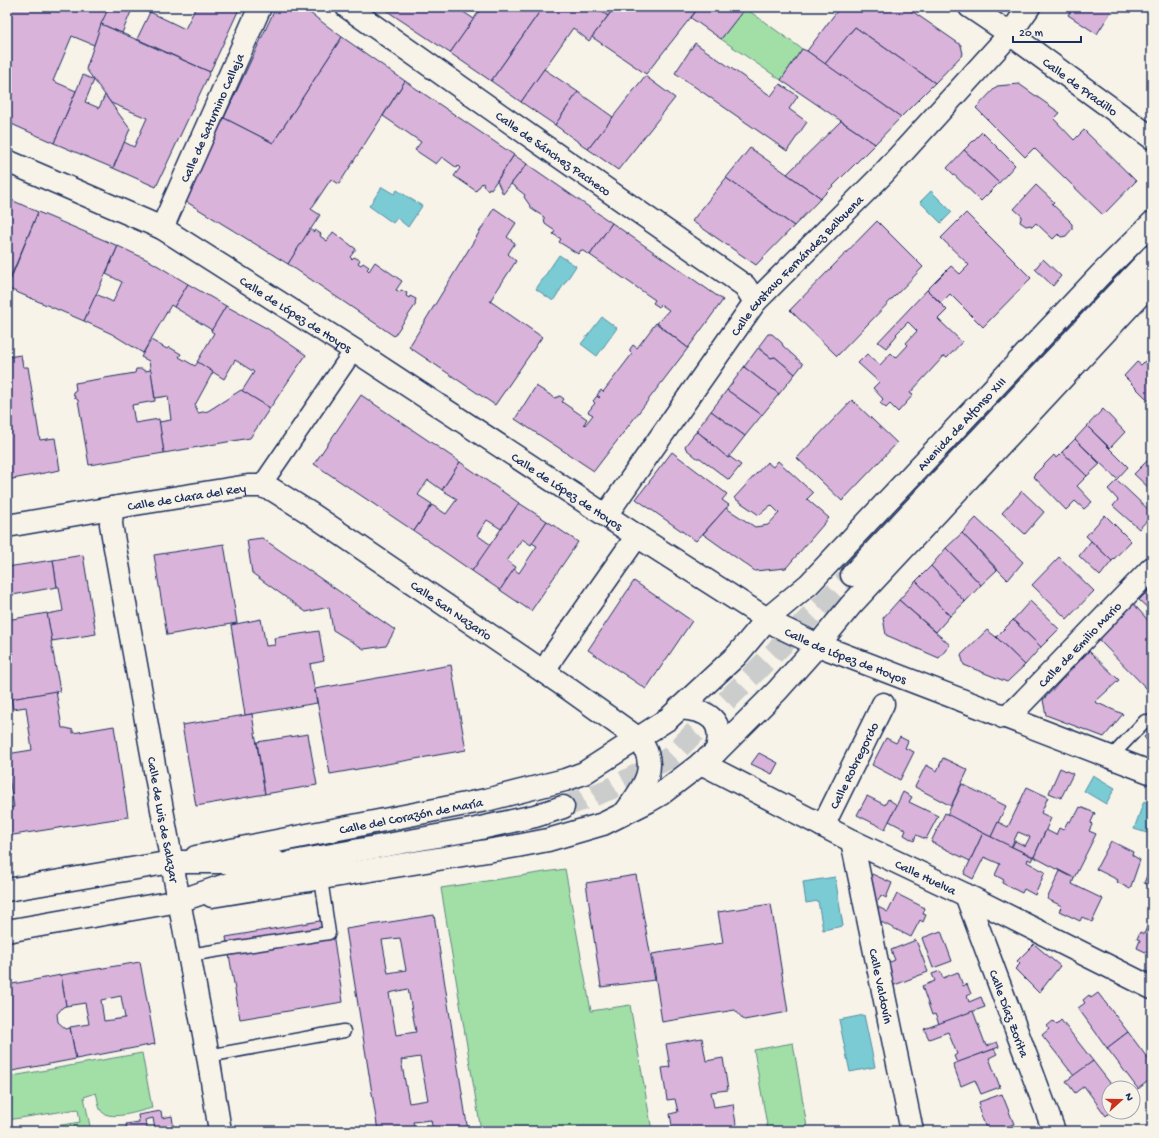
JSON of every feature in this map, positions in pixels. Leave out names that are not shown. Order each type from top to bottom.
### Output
[{"type":"street","name":"Calle de Saturnino Calleja","points":[[162,228],[260,7]]},
{"type":"street","name":"Calle de Sánchez Pacheco","points":[[347,7],[536,141],[745,286],[755,302]]},
{"type":"street","name":"Calle de Pradillo","points":[[970,7],[1010,34],[1152,138]]},
{"type":"street","name":"Calle Gustavo Fernández Balbuena","points":[[606,515],[755,302],[882,175],[1010,34],[1029,7]]},
{"type":"street","name":"Calle de López de Hoyos","points":[[7,161],[162,228],[354,350],[637,536],[778,626],[818,645],[1152,773]]},
{"type":"street","name":"Avenida de Alfonso XIII","points":[[767,619],[809,584],[1101,274],[1152,224]]},
{"type":"street","name":"Avenida de Alfonso XIII","points":[[852,575],[1152,256]]},
{"type":"street","points":[[818,645],[851,605],[1152,282]]},
{"type":"street","points":[[261,486],[354,350]]},
{"type":"street","name":"Calle de Clara del Rey","points":[[7,526],[112,508],[261,486]]},
{"type":"street","name":"Calle San Nazario","points":[[261,486],[273,490],[313,515],[545,672],[639,738]]},
{"type":"street","name":"Calle de Luis de Salazar","points":[[112,508],[112,524],[116,550],[208,1056],[220,1131]]},
{"type":"street","points":[[545,672],[552,656],[637,536]]},
{"type":"street","name":"Calle de Emilio Mario","points":[[1003,717],[1016,709],[1152,568]]},
{"type":"street","name":"Calle del Corazón de María","points":[[7,890],[172,862],[486,800],[564,780],[584,773],[668,718],[737,655],[767,619]]},
{"type":"street","name":"Calle del Corazón de María","points":[[7,931],[179,901],[322,879],[540,842],[603,824],[661,794],[708,757],[777,691],[818,645]]},
{"type":"street","name":"Calle Robregordo","points":[[823,826],[883,704]]},
{"type":"street","points":[[679,708],[700,711],[714,721],[718,729],[719,737],[708,757]]},
{"type":"street","name":"Calle del Corazón de María","points":[[626,813],[640,794],[649,773],[647,751],[639,738]]},
{"type":"street","name":"Calle Huelva","points":[[708,757],[852,842],[966,895],[1152,988]]},
{"type":"street","name":"Calle del Corazón de María","points":[[179,901],[293,862],[476,829],[535,816],[563,807]]},
{"type":"street","name":"Calle Valdovín","points":[[852,842],[912,1131]]},
{"type":"street","name":"Calle del Corazón de María","points":[[172,862],[293,862]]},
{"type":"street","name":"Calle Díaz Zorita","points":[[966,895],[1054,1131]]},
{"type":"lane","points":[[1110,758],[1145,721]]},
{"type":"lane","points":[[189,955],[329,933],[322,879]]},
{"type":"lane","points":[[208,1056],[344,1031]]},
{"type":"green space","points":[[745,8],[802,49],[781,80],[721,39]]},
{"type":"green space","points":[[565,869],[591,1011],[630,1005],[652,1131],[481,1131],[441,888]]},
{"type":"green space","points":[[793,1043],[807,1127],[783,1131],[768,1131],[754,1050]]},
{"type":"green space","points":[[142,1053],[152,1108],[124,1115],[109,1115],[103,1113],[100,1109],[96,1093],[84,1097],[91,1131],[26,1131],[80,1122],[78,1109],[7,1120],[7,1077]]},
{"type":"water","points":[[382,187],[394,194],[397,190],[422,206],[408,227],[397,218],[393,223],[369,206]]},
{"type":"water","points":[[931,191],[952,212],[941,223],[920,202]]},
{"type":"water","points":[[559,255],[576,266],[553,301],[536,289]]},
{"type":"water","points":[[602,317],[617,328],[597,356],[581,344]]},
{"type":"water","points":[[1093,775],[1115,788],[1106,804],[1084,791]]},
{"type":"water","points":[[1144,801],[1152,805],[1152,818],[1147,833],[1134,829]]},
{"type":"water","points":[[835,877],[843,926],[823,930],[818,901],[806,903],[803,882]]},
{"type":"water","points":[[864,1015],[875,1067],[850,1072],[839,1020]]},
{"type":"building","points":[[7,7],[109,7],[94,45],[72,36],[53,81],[76,91],[54,143],[7,122]]},
{"type":"building","points":[[109,7],[133,7],[122,33],[101,24]]},
{"type":"building","points":[[196,7],[240,7],[210,72],[137,39],[150,12],[185,29]]},
{"type":"building","points":[[276,7],[302,7],[342,37],[273,143],[224,118]]},
{"type":"building","points":[[381,7],[456,7],[474,19],[450,53]]},
{"type":"building","points":[[482,7],[543,7],[491,81],[450,53]]},
{"type":"building","points":[[543,7],[595,7],[608,16],[589,41],[573,28],[521,102],[491,81]]},
{"type":"building","points":[[595,7],[615,7],[608,16]]},
{"type":"building","points":[[615,7],[699,7],[646,74],[592,37]]},
{"type":"building","points":[[699,7],[746,7],[721,39],[691,18]]},
{"type":"building","points":[[840,7],[906,7],[961,45],[963,54],[935,83],[855,27],[825,64],[807,51]]},
{"type":"building","points":[[1073,7],[1112,8],[1097,34],[1068,15]]},
{"type":"building","points":[[101,24],[210,72],[156,187],[113,168],[124,142],[134,147],[147,118],[111,103],[86,69]]},
{"type":"building","points":[[855,27],[935,83],[901,117],[825,64]]},
{"type":"building","points":[[342,37],[405,81],[339,184],[331,179],[311,209],[320,215],[288,264],[185,201],[224,118],[273,143]]},
{"type":"building","points":[[695,43],[771,96],[780,84],[798,96],[789,109],[807,122],[787,151],[675,73]]},
{"type":"building","points":[[802,49],[901,117],[875,144],[781,80]]},
{"type":"building","points":[[544,69],[578,92],[555,125],[521,102]]},
{"type":"building","points":[[83,75],[94,80],[85,102],[99,108],[105,95],[130,129],[113,168],[54,143]]},
{"type":"building","points":[[645,76],[675,98],[618,170],[588,149]]},
{"type":"building","points":[[405,81],[514,155],[491,189],[489,188],[488,190],[482,183],[476,191],[454,176],[460,168],[458,166],[457,168],[442,157],[436,164],[415,150],[421,142],[383,116]]},
{"type":"building","points":[[1019,84],[1060,113],[1054,119],[1074,140],[1084,130],[1136,181],[1103,215],[1034,148],[1025,157],[976,108],[997,86]]},
{"type":"building","points":[[578,92],[613,117],[588,149],[555,125]]},
{"type":"building","points":[[841,121],[875,144],[821,198],[787,174]]},
{"type":"building","points":[[982,132],[1015,165],[999,183],[964,150]]},
{"type":"building","points":[[750,148],[821,198],[794,226],[726,178]]},
{"type":"building","points":[[964,150],[999,183],[981,201],[947,168]]},
{"type":"building","points":[[514,155],[527,164],[503,194],[497,181]]},
{"type":"building","points":[[527,164],[612,223],[590,255],[581,250],[578,254],[559,242],[561,239],[553,234],[555,231],[545,224],[544,217],[533,210],[524,197],[525,195],[511,184]]},
{"type":"building","points":[[726,178],[794,226],[756,265],[692,221]]},
{"type":"building","points":[[1036,185],[1054,202],[1052,204],[1072,224],[1072,229],[1066,236],[1061,237],[1058,234],[1053,239],[1036,223],[1032,227],[1031,225],[1026,226],[1020,222],[1022,216],[1014,209]]},
{"type":"building","points":[[7,198],[38,212],[7,286]]},
{"type":"building","points":[[494,208],[516,223],[507,237],[515,243],[508,254],[516,261],[490,301],[542,337],[495,405],[409,347]]},
{"type":"building","points":[[38,212],[118,246],[84,321],[7,288]]},
{"type":"building","points":[[966,213],[1031,278],[983,327],[950,294],[941,303],[927,290],[951,266],[960,274],[969,265],[941,238]]},
{"type":"building","points":[[877,221],[923,267],[837,356],[790,310]]},
{"type":"building","points":[[612,223],[723,300],[688,348],[657,323],[669,310],[660,304],[659,307],[653,303],[655,300],[590,255]]},
{"type":"building","points":[[310,229],[321,234],[320,236],[327,241],[333,232],[356,249],[350,257],[352,259],[354,257],[360,260],[358,263],[361,265],[363,263],[369,267],[367,269],[369,271],[375,262],[402,281],[396,290],[400,292],[401,290],[407,293],[406,296],[409,298],[410,296],[416,299],[416,304],[394,336],[288,264]]},
{"type":"building","points":[[118,246],[150,261],[188,284],[174,307],[171,305],[143,353],[112,334],[84,321],[96,294],[113,302],[122,282],[106,274]]},
{"type":"building","points":[[1043,259],[1061,276],[1053,286],[1035,269]]},
{"type":"building","points":[[188,284],[226,306],[212,330],[174,307]]},
{"type":"building","points":[[927,290],[947,310],[938,319],[962,342],[947,358],[944,356],[910,393],[913,395],[898,412],[890,404],[886,408],[880,403],[883,399],[873,388],[879,382],[858,363],[867,354],[880,365],[891,353],[896,358],[908,345],[906,343],[917,331],[908,322],[896,334],[897,335],[886,348],[878,342]]},
{"type":"building","points":[[226,306],[268,329],[306,355],[270,408],[242,391],[254,372],[235,360],[224,379],[197,362],[214,333],[211,331]]},
{"type":"building","points":[[656,323],[688,348],[594,471],[515,419],[536,386],[555,398],[560,396],[564,399],[562,402],[587,419],[584,424],[585,425],[593,415],[588,412],[595,403],[593,401],[597,396],[599,398],[600,397],[597,395],[601,390],[603,392],[632,354],[630,349],[633,345],[637,348]]},
{"type":"building","points":[[768,334],[772,334],[803,364],[795,374],[775,357],[771,358],[761,350],[759,346]]},
{"type":"building","points":[[151,340],[167,349],[169,347],[181,354],[179,357],[195,366],[198,362],[213,372],[195,405],[198,413],[208,411],[241,390],[270,408],[250,438],[164,453],[159,422],[171,420],[168,396],[155,398],[149,361],[141,357]]},
{"type":"building","points":[[758,348],[771,358],[775,357],[795,374],[779,394],[744,367]]},
{"type":"building","points":[[21,355],[23,367],[28,367],[40,440],[55,438],[60,470],[7,480],[7,357]]},
{"type":"building","points":[[1151,355],[1152,404],[1124,376],[1137,362],[1141,365]]},
{"type":"building","points":[[744,367],[779,394],[762,415],[727,390]]},
{"type":"building","points":[[136,369],[142,369],[145,371],[151,370],[155,401],[132,405],[135,423],[159,419],[164,453],[89,465],[78,400],[75,398],[73,392],[76,390],[75,383],[135,373]]},
{"type":"building","points":[[727,390],[762,415],[745,436],[711,411]]},
{"type":"building","points":[[361,395],[460,462],[442,490],[428,480],[418,495],[432,504],[414,531],[314,464]]},
{"type":"building","points":[[852,400],[897,443],[842,501],[797,458]]},
{"type":"building","points":[[1103,409],[1125,432],[1110,448],[1087,426]]},
{"type":"building","points":[[711,411],[745,436],[728,458],[710,444],[710,441],[696,431]]},
{"type":"building","points":[[1087,426],[1128,467],[1117,479],[1075,439]]},
{"type":"building","points":[[698,432],[728,458],[730,457],[741,465],[729,480],[686,449],[685,446],[695,433]]},
{"type":"building","points":[[1075,439],[1100,464],[1087,476],[1062,452]]},
{"type":"building","points":[[672,452],[727,494],[722,500],[729,505],[696,541],[636,499]]},
{"type":"building","points":[[1062,452],[1087,476],[1077,486],[1092,502],[1084,509],[1075,501],[1066,510],[1033,476],[1054,455],[1056,458]]},
{"type":"building","points":[[1152,456],[1152,491],[1134,474]]},
{"type":"building","points":[[778,461],[813,493],[807,499],[829,518],[786,568],[755,571],[703,534],[726,508],[755,527],[768,525],[779,513],[771,505],[759,515],[734,498],[767,462],[773,467]]},
{"type":"building","points":[[460,462],[519,503],[501,529],[487,520],[477,535],[491,545],[472,571],[414,531],[432,505],[446,514],[457,499],[442,490]]},
{"type":"building","points":[[1117,480],[1152,513],[1152,515],[1139,529],[1113,506],[1118,500],[1108,489]]},
{"type":"building","points":[[1022,491],[1044,512],[1025,534],[1002,513]]},
{"type":"building","points":[[519,503],[547,521],[531,545],[522,539],[507,561],[516,567],[500,590],[472,571]]},
{"type":"building","points":[[1105,515],[1131,541],[1112,561],[1086,536]]},
{"type":"building","points":[[976,518],[1023,562],[1008,580],[962,533]]},
{"type":"building","points":[[547,521],[578,542],[531,611],[500,590],[514,569],[519,573],[537,546],[532,543]]},
{"type":"building","points":[[962,533],[997,570],[981,585],[946,548]]},
{"type":"building","points":[[262,538],[395,630],[386,646],[364,649],[333,630],[329,607],[306,612],[252,573],[247,540]]},
{"type":"building","points":[[1091,541],[1112,561],[1100,576],[1079,556]]},
{"type":"building","points":[[224,544],[237,623],[167,635],[154,555]]},
{"type":"building","points":[[946,548],[981,585],[965,602],[931,566]]},
{"type":"building","points":[[83,555],[96,634],[52,641],[47,614],[63,611],[59,587],[57,587],[53,560]]},
{"type":"building","points":[[1059,557],[1094,591],[1067,619],[1032,585]]},
{"type":"building","points":[[53,560],[57,587],[7,596],[7,567]]},
{"type":"building","points":[[931,566],[965,602],[950,616],[916,581]]},
{"type":"building","points":[[634,581],[692,621],[646,689],[588,650]]},
{"type":"building","points":[[916,581],[950,616],[936,632],[899,600]]},
{"type":"building","points":[[1152,587],[1152,612],[1139,600]]},
{"type":"building","points":[[899,600],[950,645],[939,658],[886,635],[883,618]]},
{"type":"building","points":[[1030,601],[1059,629],[1041,647],[1013,620]]},
{"type":"building","points":[[1132,602],[1152,625],[1152,694],[1098,639]]},
{"type":"building","points":[[47,613],[60,691],[11,699],[7,674],[7,620]]},
{"type":"building","points":[[261,619],[266,646],[275,645],[274,638],[319,631],[324,661],[310,664],[317,703],[245,715],[231,625]]},
{"type":"building","points":[[1013,620],[1041,647],[1025,665],[996,637]]},
{"type":"building","points":[[987,630],[1025,665],[1007,682],[964,665],[961,655]]},
{"type":"building","points":[[1089,651],[1119,680],[1095,702],[1123,714],[1104,737],[1046,715],[1043,700]]},
{"type":"building","points":[[451,665],[466,750],[330,774],[315,689]]},
{"type":"building","points":[[56,691],[62,728],[73,730],[73,733],[114,726],[128,817],[7,836],[7,808],[14,807],[9,778],[7,779],[7,754],[32,750],[26,707],[13,709],[11,699]]},
{"type":"building","points":[[252,714],[265,794],[196,806],[182,725]]},
{"type":"building","points":[[1152,729],[1152,746],[1144,737]]},
{"type":"building","points":[[308,734],[317,785],[265,794],[257,742]]},
{"type":"building","points":[[900,737],[908,741],[905,748],[914,752],[900,780],[872,765],[886,738],[896,743]]},
{"type":"building","points":[[759,753],[778,763],[772,774],[751,764]]},
{"type":"building","points":[[943,758],[968,770],[951,806],[915,787],[926,765],[937,771]]},
{"type":"building","points":[[1060,768],[1073,774],[1061,798],[1049,793]]},
{"type":"building","points":[[962,784],[1006,806],[991,837],[947,815]]},
{"type":"building","points":[[1027,787],[1048,797],[1041,813],[1051,818],[1034,857],[1012,847],[1015,841],[1025,846],[1030,837],[1018,832],[1011,847],[991,837],[998,822],[1008,827]]},
{"type":"building","points":[[903,792],[912,797],[909,802],[938,816],[926,839],[916,835],[914,841],[904,835],[906,830],[889,821]]},
{"type":"building","points":[[867,796],[885,805],[888,799],[897,805],[885,829],[857,815]]},
{"type":"building","points":[[1080,807],[1095,813],[1089,831],[1096,834],[1074,878],[1034,857],[1046,830],[1056,835],[1059,828],[1063,830],[1068,821],[1070,822],[1073,816],[1076,815]]},
{"type":"building","points":[[945,813],[983,833],[970,861],[931,842]]},
{"type":"building","points":[[983,833],[1033,857],[1031,861],[1028,859],[1027,862],[1045,872],[1035,895],[1024,889],[1022,893],[1002,883],[1004,880],[995,875],[1000,864],[984,857],[973,879],[964,874]]},
{"type":"building","points":[[1111,841],[1133,852],[1132,855],[1140,860],[1130,889],[1117,882],[1118,880],[1096,869]]},
{"type":"building","points":[[1152,863],[1152,886],[1144,883]]},
{"type":"building","points":[[1060,871],[1074,878],[1072,884],[1103,899],[1092,922],[1082,917],[1080,921],[1059,911],[1062,906],[1047,899]]},
{"type":"building","points":[[872,874],[892,883],[886,898],[881,895],[878,901],[871,898],[874,892],[870,890],[873,883],[869,881]]},
{"type":"building","points":[[636,875],[655,980],[601,987],[586,883]]},
{"type":"building","points":[[897,894],[925,908],[923,914],[926,915],[923,922],[920,920],[911,937],[873,918],[878,907],[888,912]]},
{"type":"building","points":[[771,904],[788,1012],[744,1020],[735,1010],[662,1022],[652,954],[723,943],[718,912]]},
{"type":"building","points":[[434,915],[468,1131],[433,1131],[431,1120],[413,1122],[415,1131],[378,1131],[346,929]],"holes":[[[400,938],[406,970],[388,973],[382,940]],[[408,989],[416,1032],[396,1035],[389,993]],[[420,1057],[428,1100],[409,1103],[401,1060]]]},
{"type":"building","points":[[331,919],[343,1002],[240,1019],[226,937]]},
{"type":"building","points":[[1147,927],[1152,929],[1152,955],[1137,948],[1140,940],[1137,939],[1140,932],[1144,934]]},
{"type":"building","points":[[941,931],[952,961],[933,968],[922,938]]},
{"type":"building","points":[[916,940],[928,972],[887,988],[883,965],[895,960],[891,950]]},
{"type":"building","points":[[1034,944],[1060,966],[1039,993],[1015,969],[1020,964],[1017,961]]},
{"type":"building","points":[[140,962],[155,1044],[76,1059],[70,1027],[89,1024],[85,1003],[66,1006],[61,975]],"holes":[[[121,996],[125,1018],[104,1021],[101,1000]]]},
{"type":"building","points":[[940,971],[943,978],[958,972],[963,986],[967,984],[971,994],[967,996],[969,1002],[981,997],[985,1007],[939,1024],[935,1014],[932,1015],[922,986],[935,981],[932,974]]},
{"type":"building","points":[[61,975],[66,1006],[63,1007],[57,1014],[58,1022],[66,1029],[70,1028],[76,1059],[7,1072],[7,985]]},
{"type":"building","points":[[1098,993],[1128,1032],[1107,1048],[1078,1008],[1085,1003],[1083,1000],[1089,995],[1091,998]]},
{"type":"building","points":[[973,1011],[986,1046],[997,1042],[999,1047],[957,1063],[954,1056],[957,1054],[948,1032],[929,1039],[924,1029]]},
{"type":"building","points":[[1061,1020],[1093,1061],[1074,1076],[1042,1035],[1049,1029],[1047,1026],[1053,1021],[1056,1025]]},
{"type":"building","points":[[1128,1032],[1152,1064],[1152,1078],[1141,1087],[1141,1080],[1131,1080],[1107,1048]]},
{"type":"building","points":[[702,1038],[706,1061],[723,1058],[728,1090],[711,1092],[714,1107],[733,1104],[737,1131],[673,1131],[670,1114],[678,1112],[675,1099],[667,1100],[662,1068],[670,1067],[666,1044]]},
{"type":"building","points":[[994,1049],[997,1054],[989,1058],[1000,1087],[981,1094],[975,1080],[961,1086],[953,1064]]},
{"type":"building","points":[[1093,1061],[1108,1080],[1101,1080],[1101,1109],[1084,1086],[1075,1093],[1066,1081]]},
{"type":"building","points":[[1002,1094],[1014,1124],[995,1131],[987,1131],[978,1107],[980,1106],[979,1102]]},
{"type":"building","points":[[161,1111],[162,1118],[172,1116],[174,1131],[160,1131],[159,1128],[155,1129],[153,1118],[145,1120],[147,1129],[143,1131],[127,1131],[126,1124],[139,1122],[138,1115]]},
{"type":"tunnel","points":[[563,807],[610,789],[669,758],[852,575]]}]
